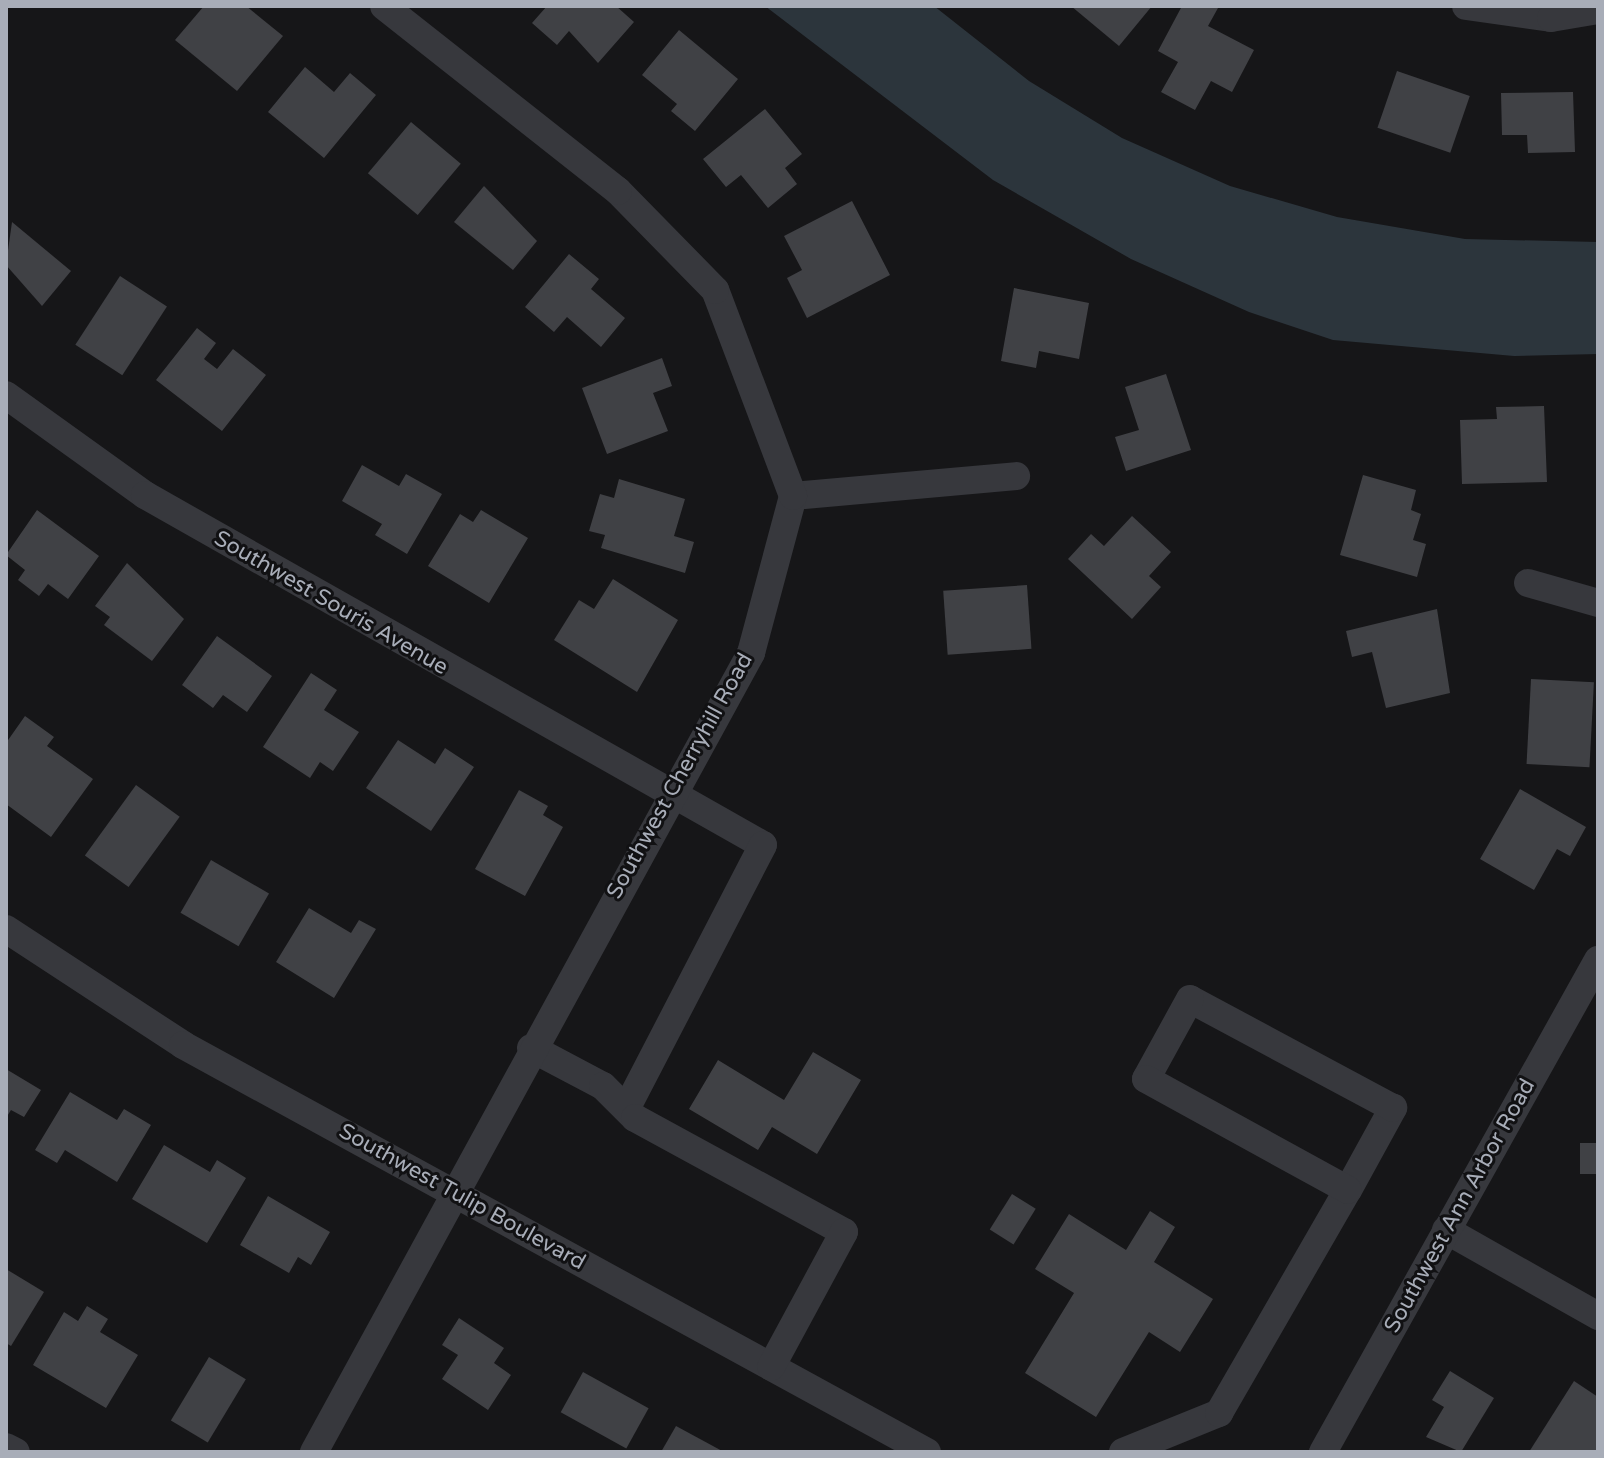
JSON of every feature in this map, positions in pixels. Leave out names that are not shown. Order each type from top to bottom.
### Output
[{"type":"street","points":[[384,6],[618,191],[715,290],[793,496],[1016,476]]},
{"type":"street","points":[[1466,6],[1551,18],[1598,10]]},
{"type":"street","name":"Southwest Souris Avenue","points":[[6,395],[145,495],[668,795],[763,845],[626,1109]]},
{"type":"street","name":"Southwest Cherryhill Road","points":[[314,1452],[668,795],[751,653],[793,496]]},
{"type":"street","points":[[1528,583],[1598,603]]},
{"type":"street","name":"Southwest Tulip Boulevard","points":[[6,929],[183,1045],[927,1452]]},
{"type":"street","name":"Southwest Ann Arbor Road","points":[[1323,1452],[1598,960]]},
{"type":"street","points":[[1123,1452],[1219,1413],[1348,1190],[1393,1108],[1190,999],[1146,1079],[1348,1190]]},
{"type":"street","points":[[531,1048],[603,1086],[626,1109],[844,1232],[771,1367]]},
{"type":"street","points":[[1446,1230],[1598,1316]]},
{"type":"street","points":[[6,1447],[16,1452]]},
{"type":"shaded area","points":[[765,6],[934,6],[1029,81],[1122,138],[1230,186],[1337,217],[1465,239],[1598,242],[1598,354],[1514,356],[1333,340],[1249,312],[1131,259],[993,180]]},
{"type":"building","points":[[204,6],[246,6],[283,36],[237,91],[175,40]]},
{"type":"building","points":[[547,6],[616,6],[634,22],[598,63],[569,31],[557,45],[532,23]]},
{"type":"building","points":[[1071,6],[1152,6],[1119,46]]},
{"type":"building","points":[[1182,6],[1218,8],[1208,26],[1254,50],[1232,92],[1211,81],[1195,110],[1161,92],[1178,62],[1158,51]]},
{"type":"building","points":[[679,30],[738,79],[695,131],[671,111],[677,104],[642,75]]},
{"type":"building","points":[[305,67],[334,92],[350,73],[376,95],[324,158],[268,112]]},
{"type":"building","points":[[1397,71],[1470,96],[1450,153],[1377,128]]},
{"type":"building","points":[[1573,92],[1575,152],[1528,153],[1527,135],[1502,135],[1501,93]]},
{"type":"building","points":[[765,109],[802,154],[785,168],[797,184],[768,208],[741,175],[726,187],[703,159]]},
{"type":"building","points":[[411,122],[461,164],[418,215],[368,173]]},
{"type":"building","points":[[484,186],[537,241],[513,270],[454,222]]},
{"type":"building","points":[[852,201],[890,275],[807,318],[787,278],[802,270],[784,236]]},
{"type":"building","points":[[12,222],[71,271],[42,306],[6,265]]},
{"type":"building","points":[[569,254],[599,279],[591,289],[625,318],[601,347],[567,317],[554,332],[525,307]]},
{"type":"building","points":[[120,276],[167,306],[122,375],[75,345]]},
{"type":"building","points":[[1014,288],[1089,303],[1079,359],[1039,351],[1036,368],[1001,361]]},
{"type":"building","points":[[197,328],[216,343],[204,359],[217,369],[233,349],[266,375],[222,431],[156,380]]},
{"type":"building","points":[[662,358],[672,386],[653,393],[668,431],[607,454],[582,388]]},
{"type":"building","points":[[1166,374],[1191,450],[1126,471],[1115,437],[1139,430],[1125,387]]},
{"type":"building","points":[[1544,406],[1547,482],[1462,484],[1460,420],[1497,419],[1496,407]]},
{"type":"building","points":[[362,465],[399,486],[406,474],[442,494],[407,554],[375,535],[382,524],[342,501]]},
{"type":"building","points":[[1363,475],[1416,490],[1411,510],[1421,514],[1413,540],[1426,544],[1417,577],[1340,555]]},
{"type":"building","points":[[619,479],[685,499],[674,536],[694,542],[685,573],[601,548],[605,535],[589,531],[600,494],[614,498]]},
{"type":"building","points":[[37,510],[99,556],[68,599],[48,584],[39,596],[18,580],[25,570],[6,555]]},
{"type":"building","points":[[481,510],[528,538],[489,603],[428,566],[460,514],[473,522]]},
{"type":"building","points":[[1132,516],[1171,552],[1149,576],[1161,587],[1132,619],[1068,559],[1091,534],[1104,546]]},
{"type":"building","points":[[127,563],[184,619],[152,661],[104,625],[110,617],[95,606]]},
{"type":"building","points":[[613,579],[678,620],[637,692],[554,640],[579,600],[594,609]]},
{"type":"building","points":[[1027,585],[1031,649],[948,655],[943,591]]},
{"type":"building","points":[[1437,609],[1450,693],[1386,708],[1372,652],[1352,657],[1346,631]]},
{"type":"building","points":[[217,636],[272,676],[247,712],[223,695],[213,708],[182,685]]},
{"type":"building","points":[[311,673],[337,690],[324,710],[359,732],[333,771],[320,762],[310,778],[263,747]]},
{"type":"building","points":[[1531,679],[1594,682],[1589,767],[1527,764]]},
{"type":"building","points":[[25,716],[54,737],[47,746],[93,779],[51,837],[6,804],[6,743]]},
{"type":"building","points":[[398,740],[435,764],[445,748],[474,767],[431,831],[366,788]]},
{"type":"building","points":[[136,785],[180,817],[129,887],[85,855]]},
{"type":"building","points":[[1520,789],[1586,827],[1570,856],[1557,849],[1534,890],[1480,859]]},
{"type":"building","points":[[519,790],[548,806],[543,815],[563,827],[525,896],[475,869]]},
{"type":"building","points":[[211,860],[269,894],[239,946],[180,913]]},
{"type":"building","points":[[309,908],[351,933],[359,920],[376,929],[334,998],[276,962]]},
{"type":"building","points":[[813,1052],[861,1080],[817,1154],[772,1127],[758,1150],[689,1109],[718,1060],[784,1100]]},
{"type":"building","points":[[6,1069],[41,1090],[24,1117],[11,1110],[6,1118]]},
{"type":"building","points":[[70,1092],[117,1120],[124,1109],[151,1125],[117,1182],[65,1150],[57,1163],[35,1150]]},
{"type":"building","points":[[1580,1143],[1598,1143],[1598,1174],[1580,1174]]},
{"type":"building","points":[[164,1145],[210,1172],[217,1160],[246,1178],[207,1243],[132,1199]]},
{"type":"building","points":[[1012,1194],[1036,1209],[1013,1244],[990,1230]]},
{"type":"building","points":[[268,1196],[330,1232],[311,1265],[298,1257],[289,1273],[240,1245]]},
{"type":"building","points":[[1150,1211],[1175,1227],[1154,1262],[1213,1299],[1180,1352],[1149,1332],[1096,1417],[1025,1373],[1074,1293],[1035,1269],[1069,1214],[1126,1250]]},
{"type":"building","points":[[6,1269],[44,1292],[11,1346],[6,1343]]},
{"type":"building","points":[[87,1306],[108,1319],[100,1332],[138,1355],[106,1408],[33,1365],[64,1312],[78,1321]]},
{"type":"building","points":[[459,1318],[504,1348],[494,1363],[511,1375],[488,1410],[442,1379],[458,1355],[442,1345]]},
{"type":"building","points":[[209,1357],[246,1379],[208,1443],[171,1420]]},
{"type":"building","points":[[1450,1371],[1494,1398],[1461,1452],[1426,1437],[1444,1407],[1432,1400]]},
{"type":"building","points":[[583,1372],[649,1408],[626,1449],[561,1412]]},
{"type":"building","points":[[1574,1381],[1598,1397],[1598,1452],[1529,1452]]},
{"type":"building","points":[[676,1426],[724,1452],[661,1452]]}]
